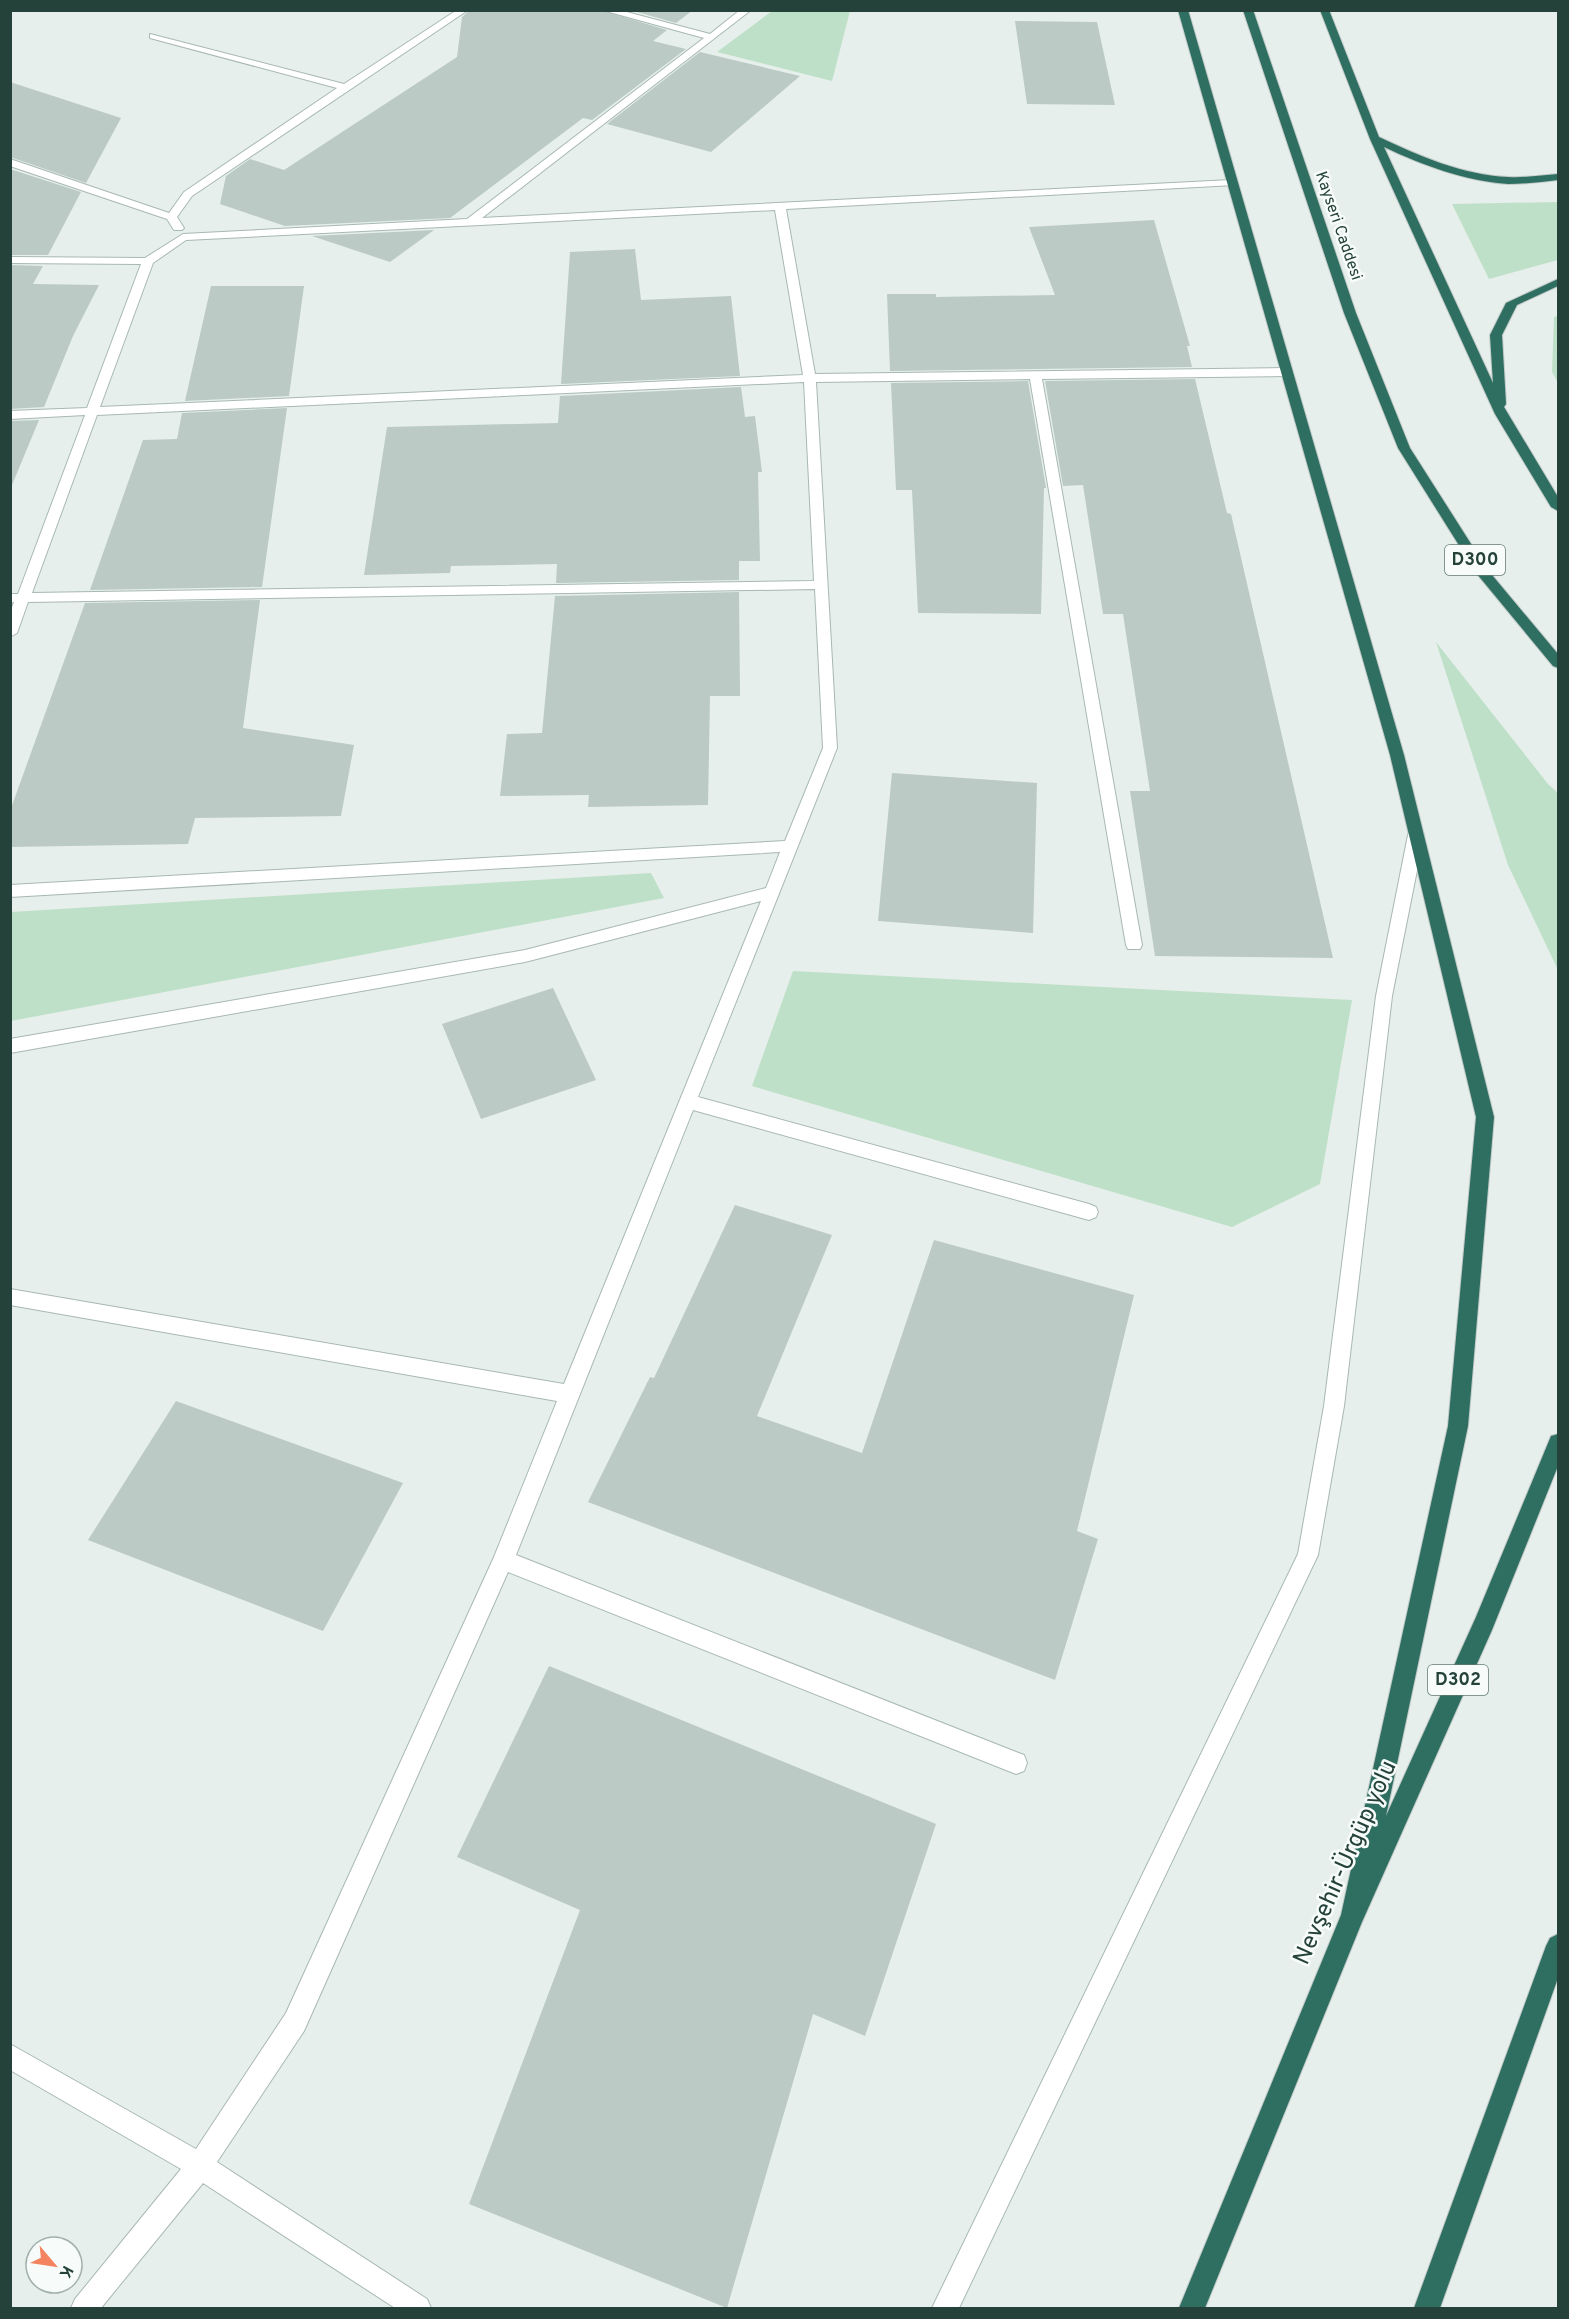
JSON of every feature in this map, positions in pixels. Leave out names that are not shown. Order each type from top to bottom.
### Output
[{"type":"highway","points":[[1183,10],[1285,372],[1397,755],[1485,1117],[1458,1426],[1353,1915]]},
{"type":"highway","name":"Kayseri Caddesi","points":[[1248,10],[1350,313],[1404,448],[1482,571],[1558,663]]},
{"type":"highway","points":[[1324,10],[1375,140],[1501,414],[1558,507]]},
{"type":"highway","points":[[1375,140],[1419,160],[1463,172],[1504,180],[1558,177]]},
{"type":"highway","points":[[1501,414],[1496,335],[1512,303],[1558,282]]},
{"type":"highway","name":"Nevşehir-Ürgüp yolu","points":[[1192,2308],[1353,1915],[1484,1623],[1558,1443]]},
{"type":"highway","points":[[1426,2308],[1558,1946]]},
{"type":"street","points":[[171,217],[188,194],[345,87],[464,10]]},
{"type":"street","points":[[606,10],[712,37]]},
{"type":"street","points":[[469,223],[747,10]]},
{"type":"street","points":[[153,36],[345,87]]},
{"type":"street","points":[[10,162],[171,217],[183,237]]},
{"type":"street","points":[[10,260],[148,261],[183,237],[1231,183]]},
{"type":"street","points":[[84,2308],[200,2166],[295,2022],[502,1560],[830,748],[810,378],[780,206]]},
{"type":"street","points":[[10,633],[17,598],[92,413],[148,261]]},
{"type":"street","points":[[10,415],[810,378],[1285,372]]},
{"type":"street","points":[[1035,375],[1134,945]]},
{"type":"street","points":[[17,598],[821,585]]},
{"type":"street","points":[[945,2308],[1308,1555],[1334,1406],[1384,996],[1416,835]]},
{"type":"street","points":[[10,891],[791,846]]},
{"type":"street","points":[[10,1046],[525,956],[771,892]]},
{"type":"street","points":[[687,1101],[1089,1212]]},
{"type":"street","points":[[10,1297],[569,1394]]},
{"type":"street","points":[[502,1560],[1016,1764]]},
{"type":"street","points":[[10,2056],[200,2166],[418,2308]]},
{"type":"green space","points":[[772,11],[850,11],[832,81],[717,52]]},
{"type":"green space","points":[[1558,202],[1558,260],[1489,279],[1452,204]]},
{"type":"green space","points":[[1558,316],[1558,383],[1552,372],[1554,317]]},
{"type":"green space","points":[[1436,642],[1548,784],[1558,793],[1558,970],[1508,865]]},
{"type":"green space","points":[[651,873],[664,898],[11,1021],[11,912]]},
{"type":"green space","points":[[793,971],[1352,1000],[1320,1184],[1232,1227],[752,1086]]},
{"type":"building","points":[[470,10],[600,10],[667,30],[653,41],[686,49],[592,120],[583,118],[450,218],[285,226],[220,204],[226,176],[250,159],[284,170],[457,57],[462,17]]},
{"type":"building","points":[[630,10],[693,10],[676,23]]},
{"type":"building","points":[[1015,21],[1097,22],[1115,105],[1027,104]]},
{"type":"building","points":[[700,52],[800,76],[711,152],[607,124]]},
{"type":"building","points":[[10,82],[121,118],[86,183],[10,157]]},
{"type":"building","points":[[10,169],[81,192],[48,255],[10,255]]},
{"type":"building","points":[[1154,220],[1190,346],[1187,346],[1192,367],[890,371],[887,294],[936,294],[936,297],[1055,295],[1029,227]]},
{"type":"building","points":[[434,230],[390,262],[312,236]]},
{"type":"building","points":[[635,249],[641,300],[731,296],[740,376],[561,384],[570,252]]},
{"type":"building","points":[[10,265],[43,266],[33,284],[99,285],[73,336],[44,407],[10,409]]},
{"type":"building","points":[[211,286],[304,286],[289,396],[185,401]]},
{"type":"building","points":[[1195,379],[1227,513],[1231,514],[1333,958],[1155,956],[1130,791],[1150,791],[1123,614],[1103,614],[1083,485],[1063,486],[1045,381]]},
{"type":"building","points":[[1028,381],[1046,488],[1044,488],[1041,614],[918,613],[912,490],[896,490],[891,383]]},
{"type":"building","points":[[741,387],[745,417],[755,416],[762,472],[758,472],[760,561],[739,561],[739,580],[556,583],[557,564],[451,566],[450,573],[364,575],[387,427],[558,423],[560,396]]},
{"type":"building","points":[[287,408],[262,587],[90,590],[143,440],[177,439],[182,413]]},
{"type":"building","points":[[39,420],[12,485],[10,485],[10,421]]},
{"type":"building","points":[[739,592],[740,696],[710,696],[708,805],[588,807],[589,795],[500,796],[507,734],[542,733],[555,596]]},
{"type":"building","points":[[260,600],[243,728],[354,745],[341,816],[195,818],[188,844],[10,847],[10,811],[85,603]]},
{"type":"building","points":[[892,773],[1037,783],[1033,933],[878,921]]},
{"type":"building","points":[[553,988],[596,1080],[481,1119],[442,1024]]},
{"type":"building","points":[[735,1205],[832,1235],[757,1416],[862,1453],[934,1240],[1134,1295],[1077,1531],[1098,1539],[1055,1680],[588,1502],[650,1377],[654,1378]]},
{"type":"building","points":[[176,1401],[403,1483],[323,1631],[88,1540]]},
{"type":"building","points":[[549,1666],[936,1824],[865,2036],[813,2014],[727,2308],[469,2204],[580,1910],[457,1857]]}]
